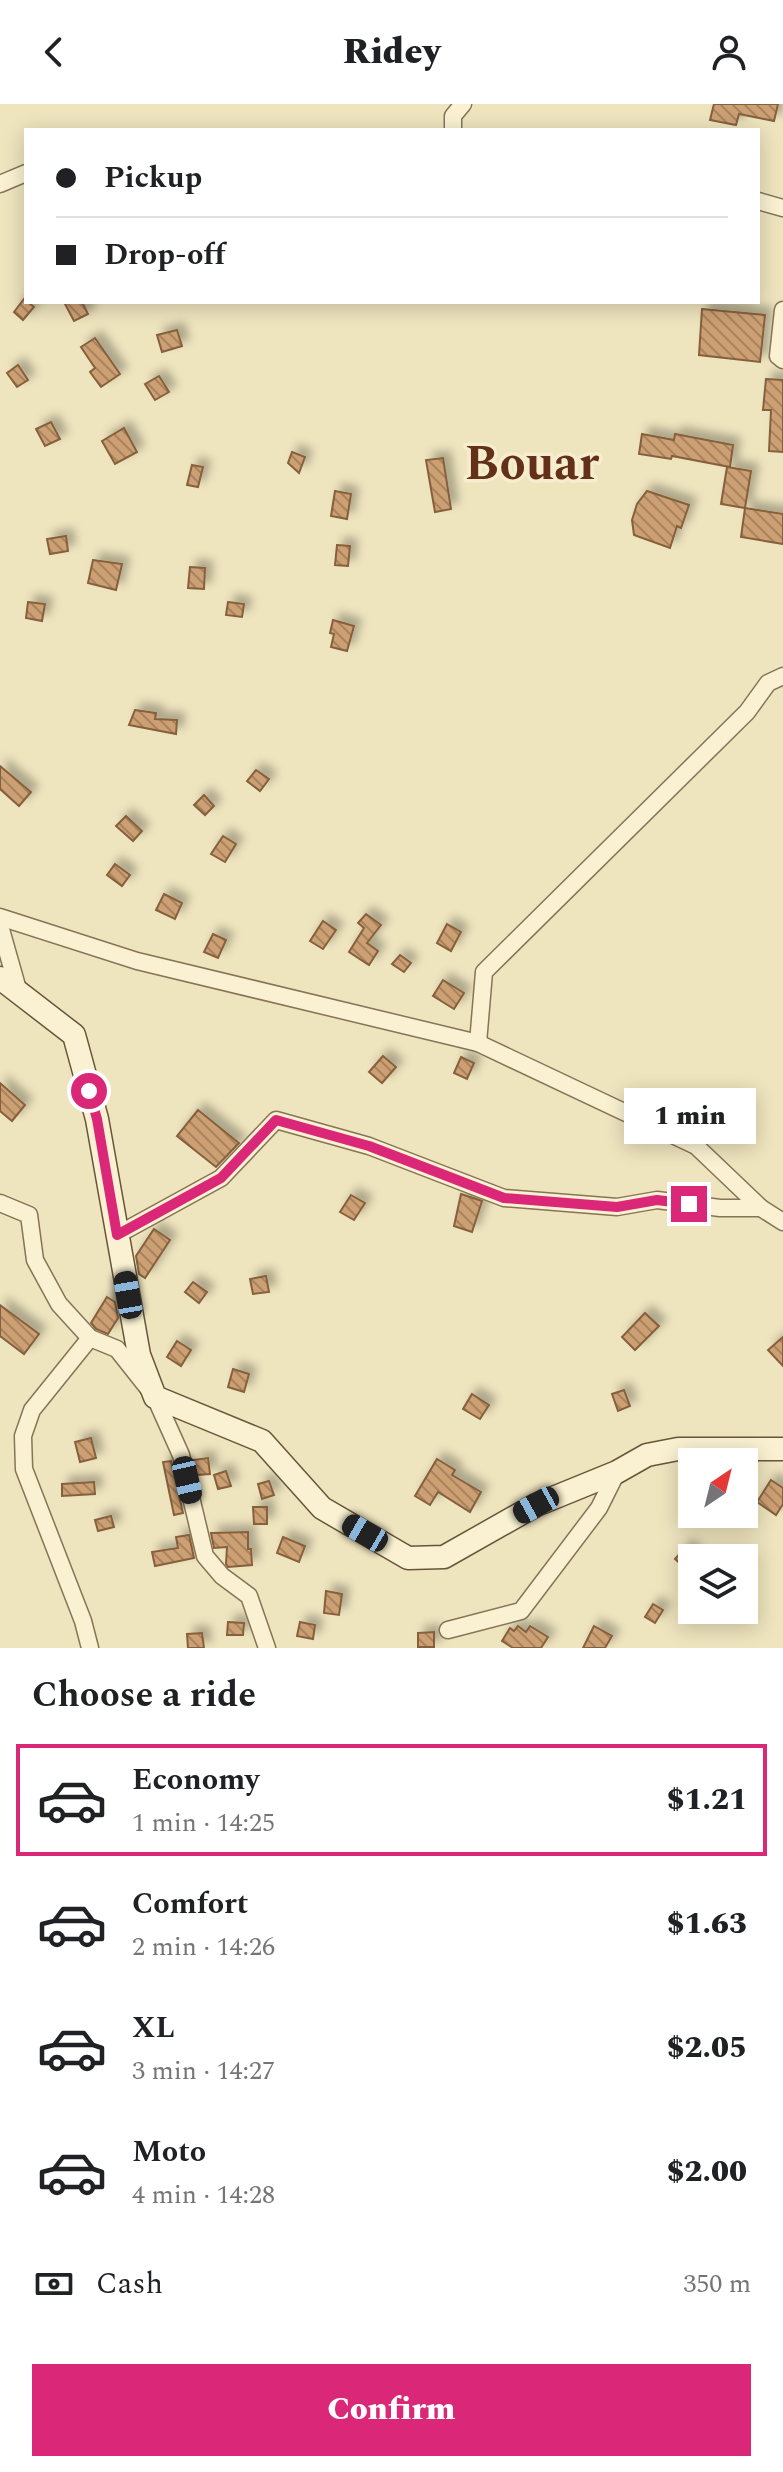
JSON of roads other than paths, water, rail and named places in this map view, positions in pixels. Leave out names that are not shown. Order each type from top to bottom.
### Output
[{"type":"street","points":[[453,128],[453,116],[463,104]]},
{"type":"street","points":[[0,184],[24,174]]},
{"type":"street","points":[[760,204],[783,208]]},
{"type":"street","points":[[783,310],[778,356],[783,360]]},
{"type":"street","points":[[478,1043],[484,972],[747,712],[768,683],[783,676]]},
{"type":"street","points":[[0,917],[137,961],[478,1043],[696,1146],[761,1208],[783,1222]]},
{"type":"street","points":[[0,926],[19,993]]},
{"type":"street","points":[[0,978],[74,1035],[97,1119],[139,1355],[181,1455],[205,1556],[222,1576],[249,1596],[267,1648]]},
{"type":"street","points":[[117,1235],[221,1178],[276,1120],[369,1146],[504,1198],[617,1207],[657,1200],[720,1208],[761,1208]]},
{"type":"street","points":[[0,1203],[29,1215],[35,1260],[59,1304],[90,1338],[117,1349],[155,1397],[262,1441],[322,1508],[408,1558],[444,1557],[536,1505],[617,1472],[647,1455],[678,1449],[783,1449]]},
{"type":"street","points":[[90,1338],[32,1410],[23,1436],[24,1469],[83,1621],[90,1648]]},
{"type":"street","points":[[448,1630],[521,1611],[599,1508],[617,1472]]},
{"type":"district","name":"Bouar","points":[[532,464]]}]
